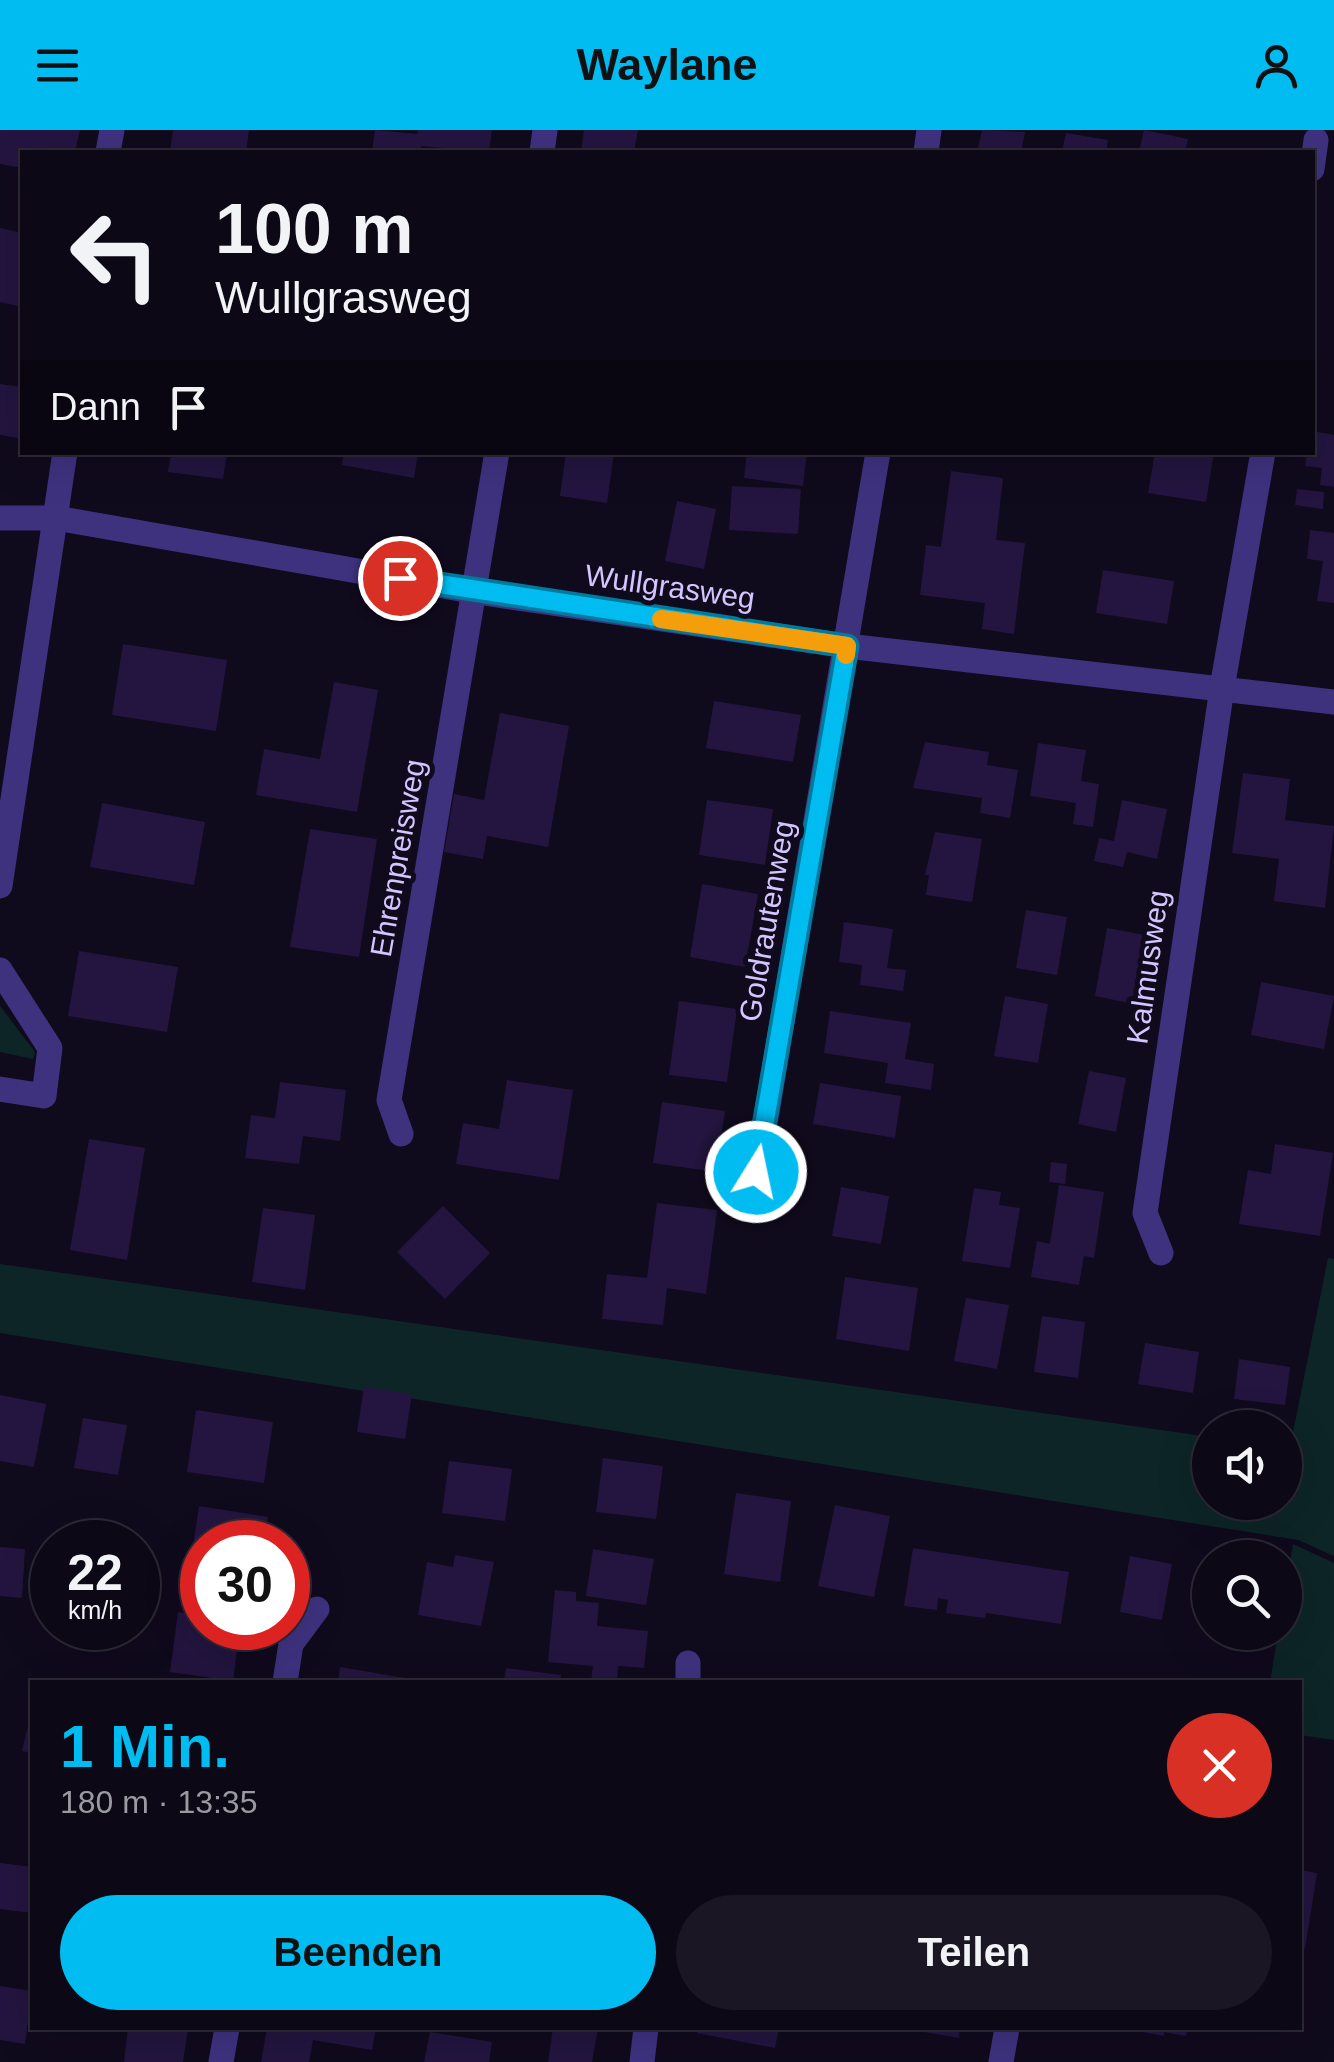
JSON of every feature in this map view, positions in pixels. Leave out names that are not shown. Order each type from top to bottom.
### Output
[{"type":"street","points":[[1315,150],[1316,140]]},
{"type":"street","points":[[0,886],[65,455]]},
{"type":"street","name":"Ehrenpreisweg","points":[[401,1134],[389,1100],[497,455]]},
{"type":"street","name":"Goldrautenweg","points":[[771,1205],[756,1172],[878,455]]},
{"type":"street","name":"Kalmusweg","points":[[1162,1253],[1145,1213],[1222,688],[1262,455]]},
{"type":"street","name":"Wullgrasweg","points":[[0,518],[56,518],[476,592],[847,646],[1334,702]]},
{"type":"street","points":[[0,970],[50,1048],[44,1096],[0,1089]]},
{"type":"street","points":[[284,1680],[291,1644],[317,1609]]},
{"type":"street","points":[[221,2062],[227,2030]]},
{"type":"street","points":[[642,2062],[646,2030]]},
{"type":"street","points":[[1001,2062],[1007,2030]]},
{"type":"green space","points":[[0,1006],[35,1052],[33,1059],[0,1052]]},
{"type":"green space","points":[[1328,1258],[1334,1259],[1334,1556],[1302,1540],[0,1333],[0,1264],[1192,1434],[1192,1520],[1302,1520],[1302,1410],[1297,1410]]},
{"type":"green space","points":[[1302,1548],[1334,1563],[1334,1740],[1302,1735],[1302,1680],[1270,1680],[1275,1650],[1302,1650]]},
{"type":"building","points":[[0,130],[80,130],[75,150],[20,150],[20,168],[0,164]]},
{"type":"building","points":[[173,130],[249,130],[246,150],[170,150]]},
{"type":"building","points":[[375,130],[417,134],[418,130],[492,130],[489,150],[421,146],[420,150],[372,150]]},
{"type":"building","points":[[584,130],[638,130],[634,150],[581,150]]},
{"type":"building","points":[[982,130],[1025,132],[1021,150],[977,150]]},
{"type":"building","points":[[1144,130],[1188,139],[1185,150],[1139,150]]},
{"type":"building","points":[[1066,133],[1108,140],[1106,150],[1062,150]]},
{"type":"building","points":[[0,228],[20,233],[20,307],[0,302]]},
{"type":"building","points":[[0,384],[20,387],[18,438],[0,435]]},
{"type":"building","points":[[1315,432],[1334,435],[1334,487],[1320,485],[1322,468],[1305,466],[1307,455],[1315,455]]},
{"type":"building","points":[[171,455],[227,455],[223,479],[168,472]]},
{"type":"building","points":[[344,455],[418,455],[414,478],[342,465]]},
{"type":"building","points":[[566,455],[614,455],[607,503],[560,496]]},
{"type":"building","points":[[747,455],[807,455],[803,486],[744,478]]},
{"type":"building","points":[[1154,455],[1214,455],[1206,502],[1148,493]]},
{"type":"building","points":[[951,471],[1003,478],[996,540],[1025,543],[1014,634],[982,629],[985,603],[920,595],[926,545],[941,547]]},
{"type":"building","points":[[732,486],[801,489],[798,534],[729,530]]},
{"type":"building","points":[[1297,489],[1324,492],[1323,509],[1295,505]]},
{"type":"building","points":[[677,501],[716,509],[704,569],[665,561]]},
{"type":"building","points":[[1310,530],[1334,533],[1334,603],[1317,601],[1323,561],[1307,559]]},
{"type":"building","points":[[1103,570],[1174,581],[1167,624],[1096,613]]},
{"type":"building","points":[[123,644],[227,660],[216,731],[112,715]]},
{"type":"building","points":[[334,682],[378,690],[357,812],[256,795],[264,749],[320,759]]},
{"type":"building","points":[[714,701],[801,715],[793,762],[706,748]]},
{"type":"building","points":[[500,713],[569,726],[548,847],[487,836],[483,859],[444,852],[454,794],[484,800]]},
{"type":"building","points":[[925,742],[989,752],[987,765],[1018,770],[1010,818],[980,813],[982,798],[913,788]]},
{"type":"building","points":[[1038,743],[1086,750],[1081,781],[1099,784],[1093,827],[1073,824],[1076,803],[1030,796]]},
{"type":"building","points":[[1243,773],[1290,779],[1285,820],[1334,826],[1325,908],[1274,901],[1279,859],[1232,853]]},
{"type":"building","points":[[707,800],[773,809],[765,865],[699,855]]},
{"type":"building","points":[[1122,800],[1167,809],[1157,859],[1127,852],[1123,867],[1094,861],[1099,838],[1114,841]]},
{"type":"building","points":[[102,803],[205,822],[194,885],[90,867]]},
{"type":"building","points":[[310,829],[377,839],[359,957],[290,947]]},
{"type":"building","points":[[935,832],[982,839],[972,902],[926,895],[929,875],[925,875]]},
{"type":"building","points":[[702,884],[758,894],[745,967],[690,957]]},
{"type":"building","points":[[1026,910],[1067,917],[1057,975],[1016,968]]},
{"type":"building","points":[[844,922],[893,929],[887,968],[906,970],[903,991],[860,985],[862,965],[839,962]]},
{"type":"building","points":[[1107,928],[1151,936],[1139,1005],[1095,996]]},
{"type":"building","points":[[79,951],[178,967],[167,1032],[68,1016]]},
{"type":"building","points":[[1261,982],[1334,996],[1324,1049],[1251,1035]]},
{"type":"building","points":[[1005,996],[1048,1004],[1038,1063],[994,1056]]},
{"type":"building","points":[[679,1001],[737,1009],[727,1082],[669,1075]]},
{"type":"building","points":[[830,1011],[911,1023],[905,1059],[934,1064],[931,1090],[885,1083],[888,1063],[824,1053]]},
{"type":"building","points":[[1089,1071],[1126,1078],[1116,1132],[1078,1124]]},
{"type":"building","points":[[507,1080],[573,1090],[559,1180],[456,1164],[463,1123],[499,1129]]},
{"type":"building","points":[[280,1082],[346,1090],[340,1141],[303,1136],[299,1164],[245,1158],[251,1115],[275,1118]]},
{"type":"building","points":[[820,1083],[901,1096],[895,1138],[813,1124]]},
{"type":"building","points":[[662,1102],[725,1111],[716,1172],[653,1163]]},
{"type":"building","points":[[89,1139],[145,1148],[127,1260],[70,1250]]},
{"type":"building","points":[[1275,1144],[1333,1153],[1320,1236],[1239,1224],[1248,1170],[1271,1174]]},
{"type":"building","points":[[1051,1162],[1067,1164],[1065,1184],[1049,1182]]},
{"type":"building","points":[[1059,1185],[1104,1192],[1094,1258],[1084,1256],[1079,1285],[1031,1277],[1037,1241],[1050,1244]]},
{"type":"building","points":[[841,1187],[889,1196],[881,1244],[832,1236]]},
{"type":"building","points":[[974,1188],[1001,1192],[999,1205],[1020,1208],[1010,1268],[962,1261]]},
{"type":"building","points":[[657,1203],[717,1210],[706,1294],[667,1288],[663,1325],[602,1319],[607,1274],[647,1278]]},
{"type":"building","points":[[443,1206],[490,1253],[445,1299],[397,1252]]},
{"type":"building","points":[[263,1208],[315,1215],[305,1290],[252,1282]]},
{"type":"building","points":[[845,1277],[918,1288],[909,1351],[836,1339]]},
{"type":"building","points":[[966,1298],[1009,1305],[997,1369],[954,1361]]},
{"type":"building","points":[[1042,1316],[1085,1322],[1078,1378],[1034,1372]]},
{"type":"building","points":[[1145,1343],[1199,1352],[1193,1393],[1138,1384]]},
{"type":"building","points":[[1239,1359],[1290,1367],[1285,1405],[1234,1399]]},
{"type":"building","points":[[364,1387],[412,1394],[405,1439],[357,1432]]},
{"type":"building","points":[[0,1395],[46,1404],[34,1467],[0,1461]]},
{"type":"building","points":[[196,1410],[273,1422],[264,1483],[187,1472]]},
{"type":"building","points":[[83,1418],[127,1425],[118,1475],[74,1468]]},
{"type":"building","points":[[603,1458],[663,1466],[656,1519],[596,1512]]},
{"type":"building","points":[[449,1461],[512,1469],[505,1521],[442,1513]]},
{"type":"building","points":[[736,1493],[791,1501],[780,1582],[724,1574]]},
{"type":"building","points":[[835,1505],[890,1516],[874,1597],[818,1586]]},
{"type":"building","points":[[199,1506],[268,1517],[268,1520],[197,1520]]},
{"type":"building","points":[[0,1547],[25,1549],[22,1598],[0,1596]]},
{"type":"building","points":[[913,1548],[1069,1572],[1061,1624],[986,1613],[985,1618],[946,1613],[948,1600],[938,1598],[937,1610],[904,1606]]},
{"type":"building","points":[[593,1549],[654,1559],[646,1605],[586,1596]]},
{"type":"building","points":[[455,1555],[494,1562],[481,1626],[418,1615],[427,1562],[453,1567]]},
{"type":"building","points":[[1130,1556],[1172,1564],[1162,1620],[1120,1612]]},
{"type":"building","points":[[555,1590],[576,1592],[576,1601],[599,1603],[597,1626],[648,1631],[644,1668],[618,1666],[617,1680],[591,1680],[593,1666],[548,1662]]},
{"type":"building","points":[[178,1612],[180,1650],[237,1650],[233,1680],[170,1672]]},
{"type":"building","points":[[340,1667],[405,1678],[404,1680],[338,1680]]},
{"type":"building","points":[[506,1668],[561,1675],[560,1680],[504,1680]]},
{"type":"building","points":[[30,1717],[30,1753],[22,1751]]},
{"type":"building","points":[[0,1863],[30,1867],[30,1913],[0,1909]]},
{"type":"building","points":[[1302,1870],[1317,1873],[1305,1949],[1302,1948]]},
{"type":"building","points":[[0,1986],[30,1991],[25,2044],[0,2040]]},
{"type":"building","points":[[128,2030],[188,2030],[183,2062],[124,2062]]},
{"type":"building","points":[[267,2030],[376,2030],[372,2050],[313,2040],[309,2062],[261,2062]]},
{"type":"building","points":[[553,2030],[598,2030],[592,2062],[548,2062]]},
{"type":"building","points":[[698,2030],[779,2030],[775,2048],[697,2033]]},
{"type":"building","points":[[913,2030],[960,2030],[959,2038]]},
{"type":"building","points":[[1132,2030],[1188,2030],[1186,2036],[1164,2032],[1164,2036]]},
{"type":"building","points":[[430,2032],[492,2042],[489,2062],[424,2062]]},
{"type":"slow traffic","points":[[661,619],[847,646],[846,655]]},
{"type":"route","points":[[400,578],[847,646],[756,1172]]}]
